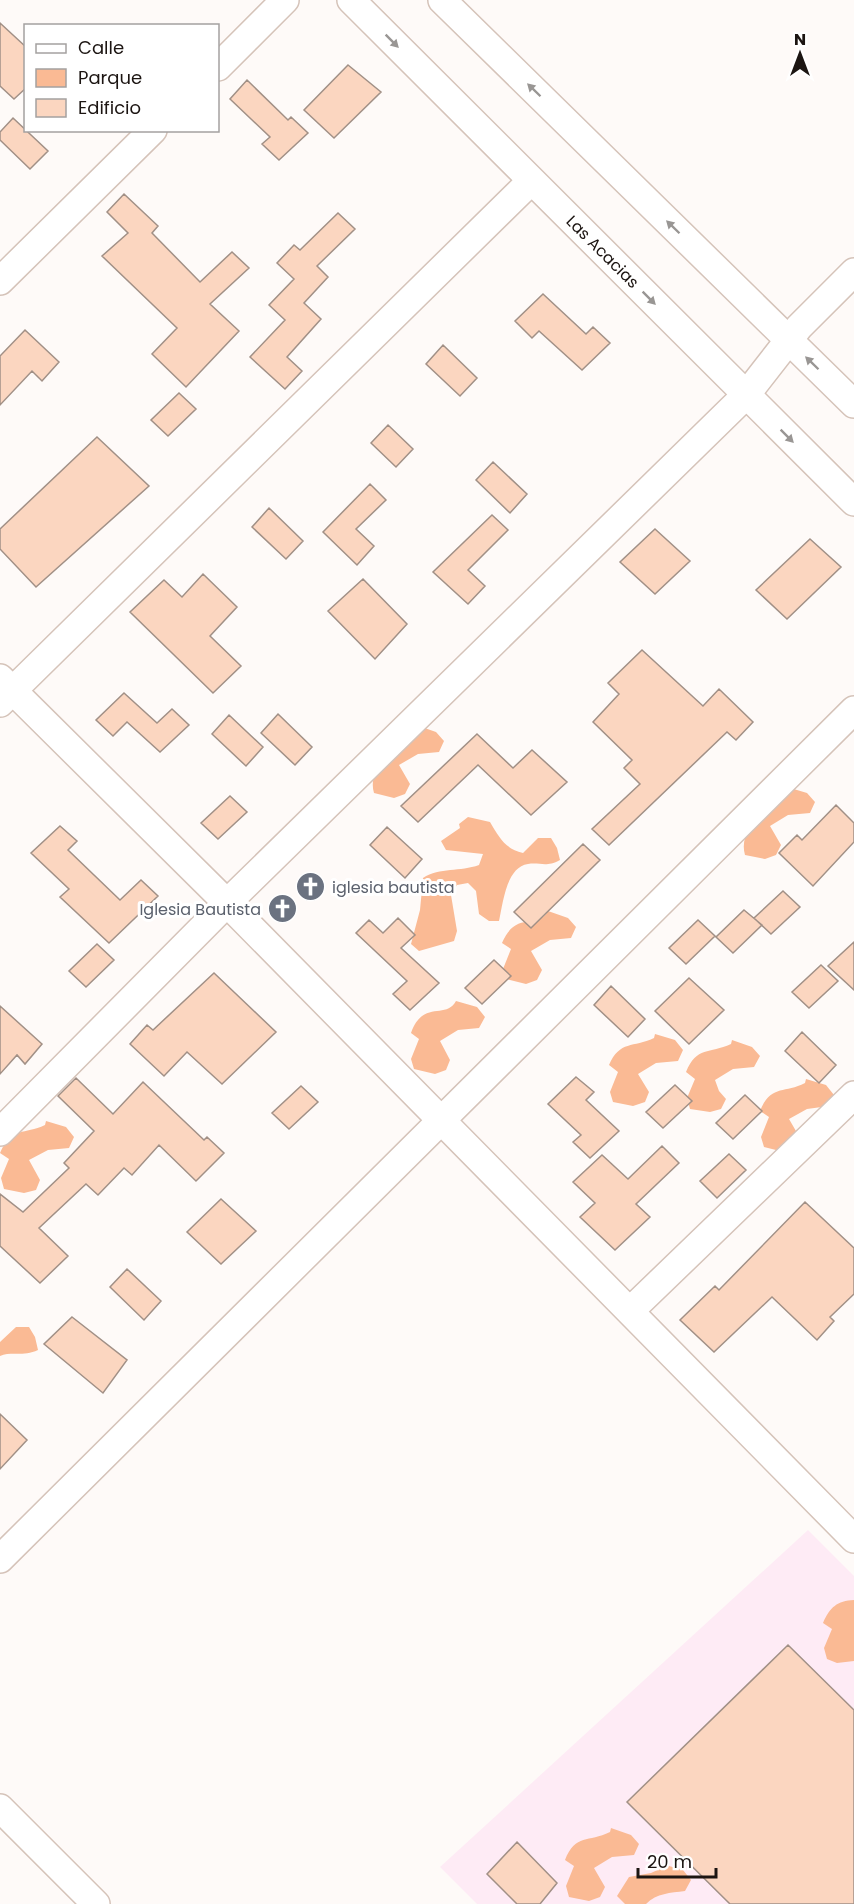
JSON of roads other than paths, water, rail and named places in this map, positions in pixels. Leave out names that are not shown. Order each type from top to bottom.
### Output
[{"type":"street","points":[[219,66],[285,0]]},
{"type":"street","points":[[442,0],[854,404]]},
{"type":"street","name":"Las Acacias","points":[[353,1],[854,502]]},
{"type":"street","points":[[0,280],[151,132]]},
{"type":"street","points":[[531,180],[4,690],[227,903],[852,1534]]},
{"type":"street","points":[[0,1132],[227,903],[746,395],[789,340],[854,272]]},
{"type":"street","points":[[0,1559],[440,1119],[854,710]]},
{"type":"street","points":[[630,1311],[854,1095]]},
{"type":"street","points":[[0,1808],[80,1899]]},
{"type":"place","name":"iglesia bautista","points":[[311,887]]},
{"type":"place","name":"Iglesia Bautista","points":[[282,909]]}]
